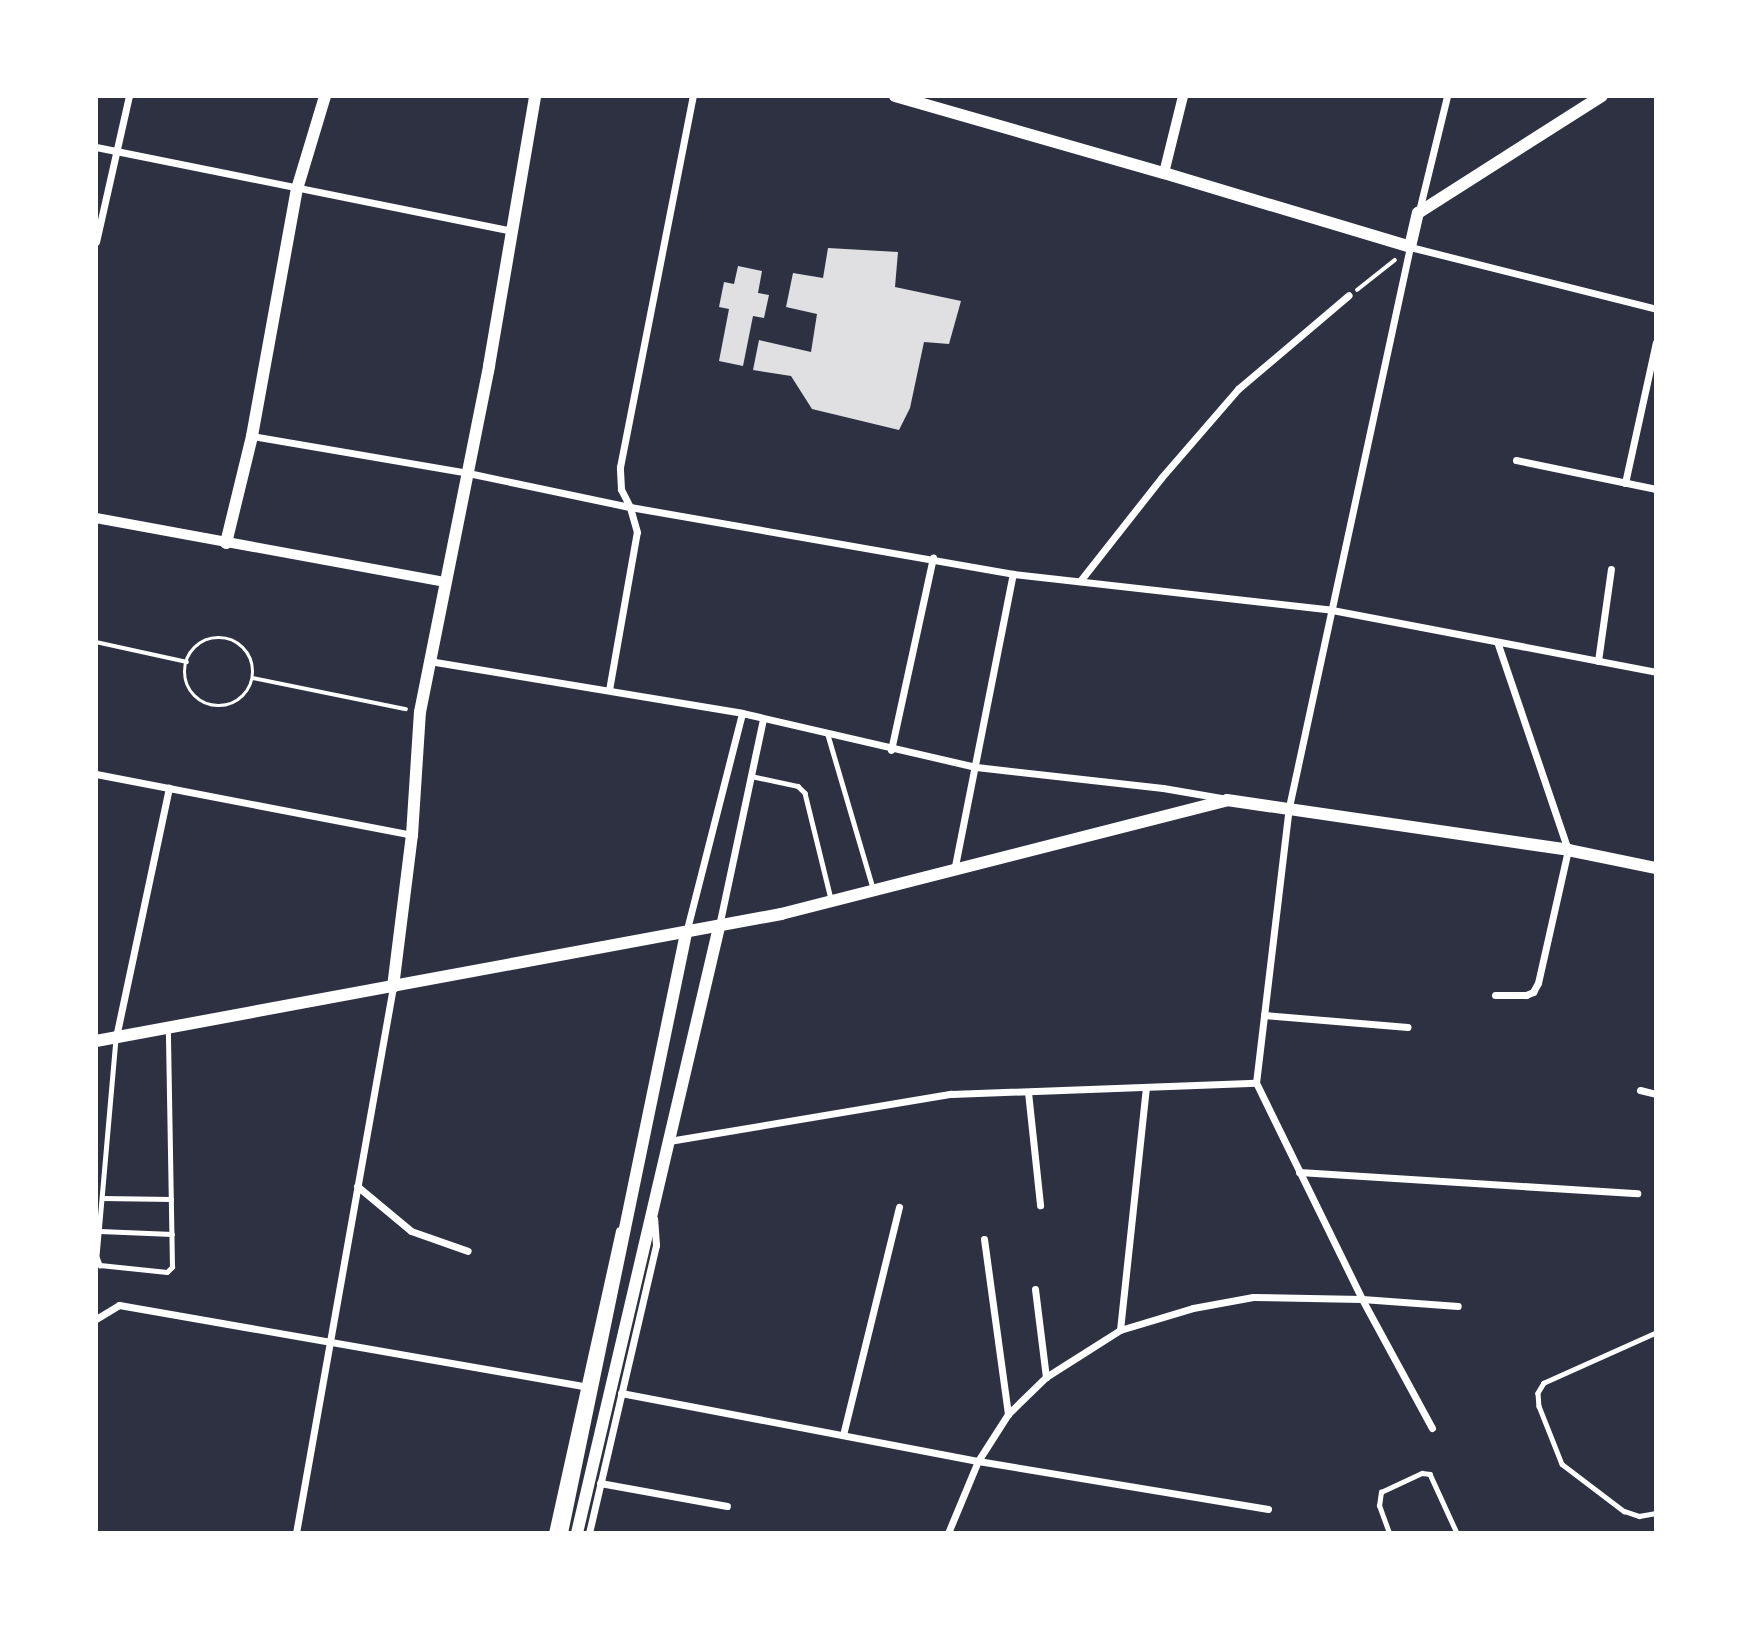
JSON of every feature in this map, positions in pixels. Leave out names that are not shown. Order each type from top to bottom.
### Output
[{"type":"main road","points":[[226,544],[252,436],[297,189],[325,96]]},
{"type":"main road","points":[[394,987],[412,835],[419,712],[468,473],[535,96]]},
{"type":"main road","points":[[895,96],[1410,247],[1418,213],[1602,96]]},
{"type":"main road","points":[[96,1041],[719,927],[874,892],[1227,800],[1568,850],[1656,867]]},
{"type":"main road","points":[[577,1533],[719,927]]},
{"type":"main road","points":[[562,1533],[686,933]]},
{"type":"street","points":[[96,242],[129,96]]},
{"type":"street","points":[[609,690],[637,532],[630,507],[621,489],[620,467],[693,96]]},
{"type":"street","points":[[1164,173],[1183,96]]},
{"type":"street","points":[[1418,213],[1447,96]]},
{"type":"street","points":[[96,147],[511,232]]},
{"type":"street","points":[[1432,1428],[1362,1299],[1256,1083],[1289,807],[1410,247],[1656,309]]},
{"type":"street","points":[[1080,581],[1161,478],[1238,389],[1349,295]]},
{"type":"street","points":[[1625,483],[1656,342]]},
{"type":"street","points":[[252,436],[468,473],[630,507],[1013,574],[1332,610],[1498,644],[1656,672]]},
{"type":"street","points":[[1516,460],[1656,489]]},
{"type":"street","points":[[96,518],[444,582]]},
{"type":"street","points":[[891,750],[933,558]]},
{"type":"street","points":[[1598,661],[1611,569]]},
{"type":"street","points":[[953,872],[1013,574]]},
{"type":"street","points":[[1494,996],[1526,995],[1533,992],[1538,984],[1568,850],[1498,644]]},
{"type":"street","points":[[429,661],[742,713],[891,750],[976,767],[1163,788],[1227,800]]},
{"type":"street","points":[[686,933],[742,713]]},
{"type":"street","points":[[719,927],[763,719]]},
{"type":"street","points":[[96,774],[412,835]]},
{"type":"street","points":[[116,1038],[169,788]]},
{"type":"street","points":[[296,1533],[394,987]]},
{"type":"street","points":[[1264,1014],[1408,1027]]},
{"type":"street","points":[[669,1142],[951,1094],[1256,1083]]},
{"type":"street","points":[[1120,1330],[1146,1088]]},
{"type":"street","points":[[1640,1090],[1656,1094]]},
{"type":"street","points":[[1028,1092],[1040,1205]]},
{"type":"street","points":[[1299,1172],[1637,1192]]},
{"type":"street","points":[[357,1186],[411,1231],[468,1251]]},
{"type":"street","points":[[844,1435],[899,1207]]},
{"type":"street","points":[[589,1533],[656,1245],[653,1210]]},
{"type":"street","points":[[552,1533],[618,1231],[630,1212]]},
{"type":"street","points":[[984,1239],[1008,1414]]},
{"type":"street","points":[[1035,1289],[1046,1377]]},
{"type":"street","points":[[948,1533],[978,1461],[1008,1414],[1046,1377],[1120,1330],[1193,1308],[1253,1297],[1362,1299],[1458,1306]]},
{"type":"street","points":[[96,1319],[119,1305],[583,1386]]},
{"type":"street","points":[[621,1393],[978,1461],[1268,1509]]},
{"type":"street","points":[[600,1483],[727,1506]]},
{"type":"lane","points":[[828,734],[874,892]]},
{"type":"lane","points":[[751,776],[798,786],[805,793],[832,902]]},
{"type":"lane","points":[[116,1038],[97,1257],[100,1265],[167,1272],[172,1267],[168,1028]]},
{"type":"lane","points":[[102,1198],[171,1199]]},
{"type":"lane","points":[[100,1231],[172,1234]]},
{"type":"lane","points":[[1656,1333],[1544,1383],[1538,1393],[1539,1406],[1562,1464],[1624,1511],[1639,1516],[1656,1513]]},
{"type":"lane","points":[[1389,1533],[1379,1506],[1381,1492],[1422,1473],[1430,1474],[1457,1533]]},
{"type":"path","points":[[1349,295],[1410,247]]},
{"type":"path","points":[[223,638],[234,641],[250,656],[253,678],[243,698],[223,707],[212,706],[193,695],[185,674],[187,662],[200,644],[223,638]]},
{"type":"path","points":[[96,642],[187,662]]},
{"type":"path","points":[[253,678],[419,712]]},
{"type":"building","points":[[828,248],[898,252],[895,287],[961,301],[949,344],[924,342],[910,408],[899,430],[812,409],[791,376],[753,370],[759,340],[811,352],[817,314],[786,307],[793,273],[823,278]]},
{"type":"building","points":[[738,266],[762,271],[758,293],[769,295],[764,318],[753,316],[743,366],[719,361],[729,309],[719,307],[724,282],[734,284]]}]
